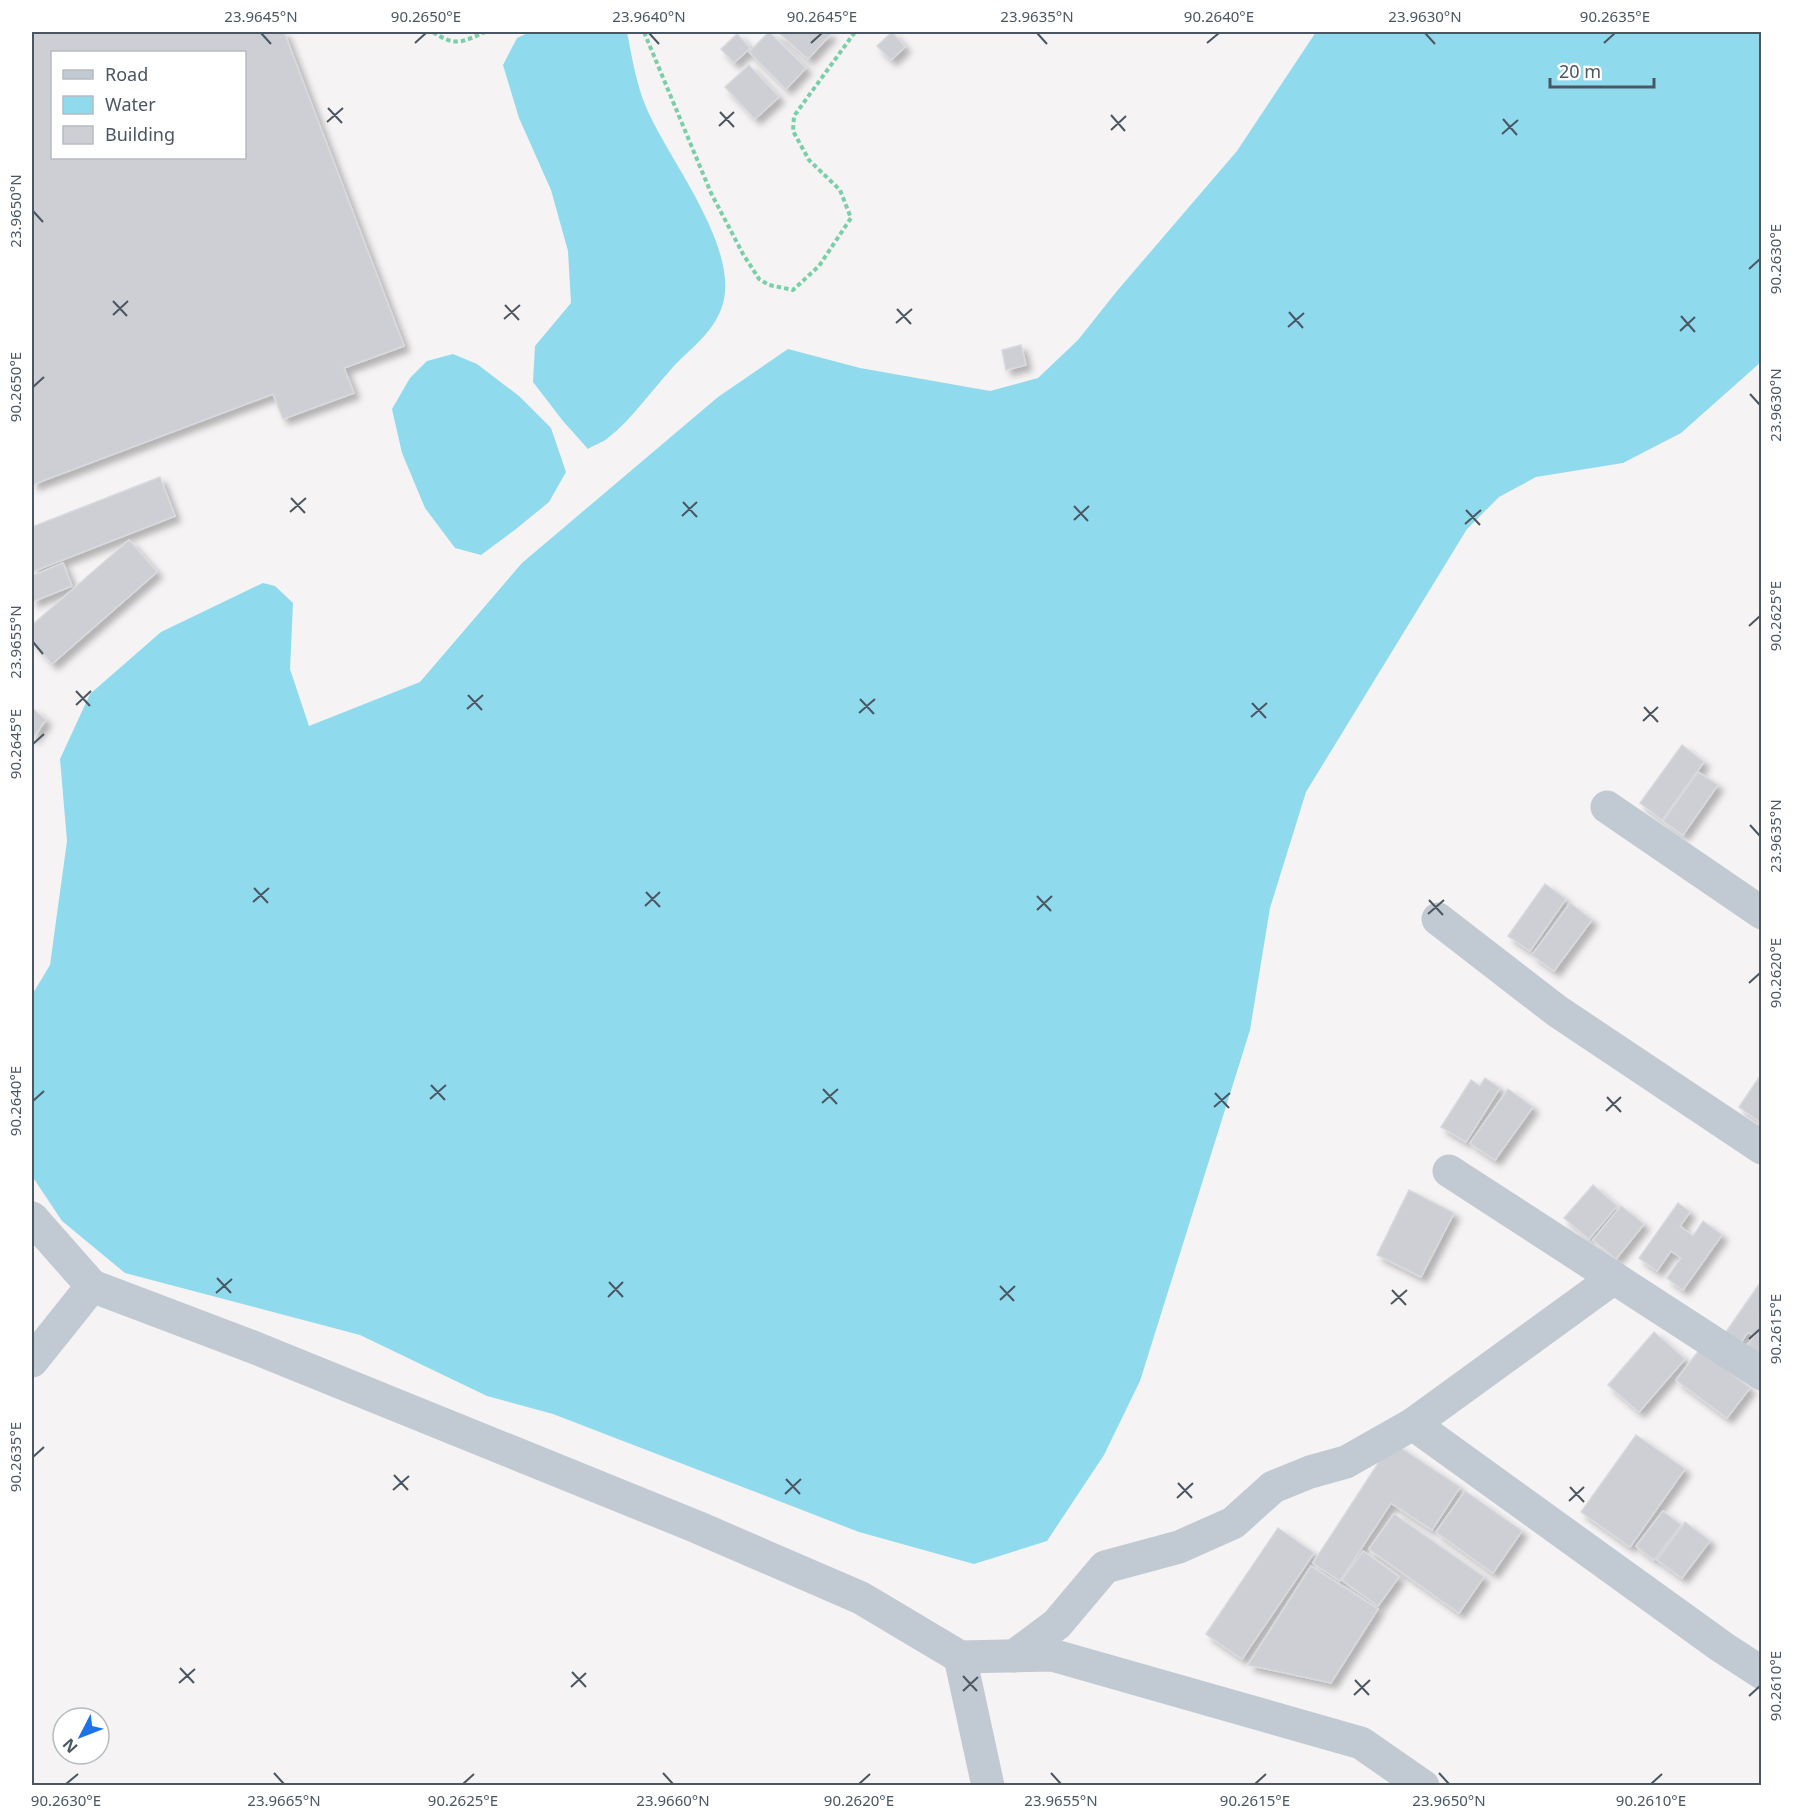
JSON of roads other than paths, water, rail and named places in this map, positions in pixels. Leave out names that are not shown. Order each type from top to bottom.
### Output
[{"type":"street","points":[[1607,807],[1761,913]]},
{"type":"street","points":[[1438,920],[1557,1011],[1761,1148]]},
{"type":"street","points":[[1449,1171],[1761,1374]]},
{"type":"street","points":[[32,1218],[92,1286],[253,1347],[697,1527],[861,1598],[960,1657],[1052,1655],[1361,1743],[1423,1785]]},
{"type":"street","points":[[1014,1656],[1057,1624],[1105,1567],[1179,1547],[1233,1523],[1273,1487],[1310,1472],[1346,1462],[1413,1424],[1614,1278]]},
{"type":"street","points":[[32,1361],[92,1286]]},
{"type":"street","points":[[1413,1424],[1761,1673]]},
{"type":"street","points":[[960,1657],[988,1785]]},
{"type":"water","points":[[530,32],[627,32],[637,79],[646,107],[701,208],[714,236],[722,263],[725,289],[720,312],[711,328],[617,430],[606,440],[588,449],[533,382],[535,346],[571,303],[568,251],[551,190],[519,118],[503,65],[517,38]]},
{"type":"water","points":[[1316,32],[1761,32],[1761,362],[1681,433],[1623,463],[1536,477],[1499,497],[1467,529],[1306,792],[1270,908],[1250,1030],[1140,1381],[1104,1455],[1047,1541],[974,1564],[859,1532],[553,1414],[487,1396],[360,1335],[125,1273],[62,1221],[32,1176],[32,995],[50,965],[67,841],[60,759],[90,694],[161,632],[263,583],[275,586],[293,603],[290,669],[309,726],[420,682],[522,563],[718,397],[788,349],[860,368],[990,391],[1038,378],[1078,340],[1237,151]]},
{"type":"water","points":[[453,354],[477,364],[519,396],[551,428],[566,472],[549,502],[481,555],[455,548],[425,508],[402,453],[392,409],[410,378],[427,361]]}]
